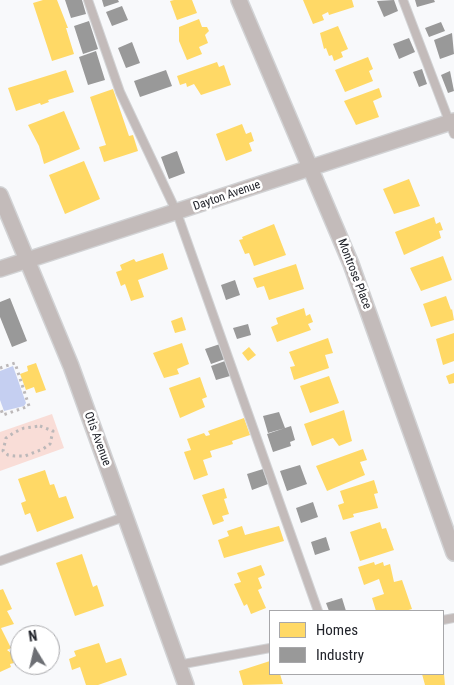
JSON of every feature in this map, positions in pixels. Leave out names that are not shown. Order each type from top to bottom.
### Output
[{"type":"street","name":"Montrose Place","points":[[239,0],[351,264],[454,554]]},
{"type":"street","name":"Dayton Avenue","points":[[0,269],[177,213],[310,168],[453,126]]},
{"type":"street","name":"Otis Avenue","points":[[0,195],[71,366],[186,685]]},
{"type":"lane","points":[[88,0],[120,92],[177,213],[318,610]]},
{"type":"lane","points":[[403,0],[453,126]]},
{"type":"lane","points":[[0,561],[124,517]]},
{"type":"lane","points":[[178,665],[269,648]]},
{"type":"path","points":[[0,368],[15,363],[29,406],[3,415],[0,407]]},
{"type":"path","points":[[40,426],[53,431],[50,444],[35,453],[15,456],[1,451],[6,438],[24,428],[40,426]]},
{"type":"shaded area","points":[[52,414],[64,448],[0,471],[0,432]]},
{"type":"water","points":[[13,366],[26,403],[24,406],[4,411],[0,400],[0,371]]},
{"type":"building: Homes","points":[[43,0],[57,0],[68,28],[66,28],[74,54],[52,61],[33,3]]},
{"type":"building: Homes","points":[[192,0],[197,13],[177,20],[170,1]]},
{"type":"building: Homes","points":[[303,0],[352,0],[354,7],[329,15],[328,12],[322,15],[324,20],[313,24]]},
{"type":"building: Homes","points":[[199,19],[202,27],[207,27],[209,31],[205,35],[208,43],[199,47],[202,54],[187,60],[179,41],[179,27]]},
{"type":"building: Homes","points":[[338,26],[348,49],[341,52],[343,57],[334,61],[332,55],[329,56],[326,48],[324,49],[320,33]]},
{"type":"building: Homes","points":[[368,57],[373,69],[369,71],[373,81],[345,92],[335,70]]},
{"type":"building: Homes","points":[[217,62],[219,67],[224,65],[231,85],[201,95],[194,84],[187,87],[186,83],[180,85],[177,76]]},
{"type":"building: Homes","points":[[66,70],[74,92],[48,100],[49,102],[41,105],[40,103],[16,111],[8,88]]},
{"type":"building: Homes","points":[[379,88],[382,97],[373,101],[379,117],[356,125],[344,101]]},
{"type":"building: Homes","points":[[113,89],[129,136],[133,135],[138,151],[104,162],[99,147],[106,145],[90,97]]},
{"type":"building: Homes","points":[[64,111],[80,149],[44,164],[39,146],[28,125]]},
{"type":"building: Homes","points":[[242,124],[246,134],[251,132],[254,141],[249,143],[252,151],[226,161],[216,134]]},
{"type":"building: Homes","points":[[84,161],[100,199],[65,214],[49,175]]},
{"type":"building: Homes","points":[[409,179],[420,206],[394,214],[383,189]]},
{"type":"building: Homes","points":[[434,217],[436,224],[440,222],[443,230],[439,231],[441,238],[404,255],[395,232]]},
{"type":"building: Homes","points":[[274,224],[286,255],[254,266],[249,253],[245,254],[239,240]]},
{"type":"building: Homes","points":[[163,253],[168,269],[138,280],[144,297],[131,301],[125,284],[121,286],[116,272],[122,270],[120,265],[134,259],[136,262]]},
{"type":"building: Homes","points":[[443,256],[452,280],[421,291],[410,268]]},
{"type":"building: Homes","points":[[296,264],[304,289],[269,300],[264,286],[257,288],[253,278]]},
{"type":"building: Homes","points":[[446,296],[452,309],[454,320],[431,327],[423,304]]},
{"type":"building: Homes","points":[[304,308],[306,316],[310,314],[313,322],[308,324],[311,330],[277,342],[271,327],[278,324],[276,318]]},
{"type":"building: Homes","points":[[182,317],[186,330],[175,333],[171,321]]},
{"type":"building: Homes","points":[[454,333],[454,361],[443,365],[436,339]]},
{"type":"building: Homes","points":[[328,338],[333,353],[325,355],[329,368],[294,380],[290,367],[295,366],[289,352]]},
{"type":"building: Homes","points":[[182,343],[189,364],[177,369],[179,374],[164,378],[153,353]]},
{"type":"building: Homes","points":[[249,347],[256,355],[248,361],[242,353]]},
{"type":"building: Homes","points":[[36,363],[46,390],[36,393],[34,387],[26,390],[20,374],[28,371],[27,366]]},
{"type":"building: Homes","points":[[454,373],[454,383],[449,384],[446,376]]},
{"type":"building: Homes","points":[[329,376],[339,403],[310,413],[300,386]]},
{"type":"building: Homes","points":[[200,377],[207,397],[202,399],[205,407],[180,418],[169,388]]},
{"type":"building: Homes","points":[[344,410],[352,441],[339,446],[333,438],[312,446],[304,424]]},
{"type":"building: Homes","points":[[244,418],[250,435],[232,441],[233,444],[210,451],[212,457],[203,460],[208,475],[194,480],[184,452],[191,450],[187,439],[204,433],[206,436],[210,435],[208,431]]},
{"type":"building: Homes","points":[[363,449],[367,460],[360,462],[365,475],[327,491],[316,466]]},
{"type":"building: Homes","points":[[45,470],[50,485],[54,484],[59,498],[66,496],[74,518],[37,532],[30,513],[25,515],[21,503],[26,501],[18,479]]},
{"type":"building: Homes","points":[[374,480],[378,493],[374,494],[378,508],[353,514],[354,517],[343,520],[338,505],[344,503],[340,491]]},
{"type":"building: Homes","points":[[224,488],[227,498],[224,499],[229,514],[222,516],[224,521],[213,525],[202,495]]},
{"type":"building: Homes","points":[[380,522],[382,529],[386,528],[394,550],[360,561],[350,532]]},
{"type":"building: Homes","points":[[242,526],[245,535],[279,526],[284,541],[224,558],[218,540],[229,536],[227,531]]},
{"type":"building: Homes","points":[[82,554],[93,587],[97,585],[104,606],[75,616],[56,563]]},
{"type":"building: Homes","points":[[374,562],[375,565],[383,562],[384,566],[390,564],[394,582],[402,580],[412,609],[376,610],[372,598],[384,594],[379,579],[364,585],[358,567]]},
{"type":"building: Homes","points":[[261,565],[265,575],[258,578],[262,588],[258,590],[266,608],[251,614],[247,604],[244,606],[234,584],[241,582],[237,573]]},
{"type":"building: Homes","points":[[3,589],[12,609],[7,611],[14,624],[1,628],[10,646],[7,650],[10,652],[10,667],[0,672],[0,590]]},
{"type":"building: Homes","points":[[99,643],[106,663],[121,658],[127,675],[98,685],[86,685],[80,667],[72,670],[69,659],[76,656],[74,651]]},
{"type":"building: Homes","points":[[269,661],[269,675],[280,675],[283,684],[243,685],[239,671]]},
{"type":"building: Homes","points":[[444,674],[445,685],[425,685],[422,675]]},
{"type":"building: Industry","points":[[65,0],[82,0],[86,14],[71,18]]},
{"type":"building: Industry","points":[[102,0],[118,0],[119,2],[104,7]]},
{"type":"building: Industry","points":[[394,0],[398,11],[384,17],[377,1]]},
{"type":"building: Industry","points":[[415,0],[434,0],[435,2],[417,7]]},
{"type":"building: Industry","points":[[122,6],[128,20],[112,26],[106,12]]},
{"type":"building: Industry","points":[[89,21],[98,49],[83,54],[74,26]]},
{"type":"building: Industry","points":[[441,22],[445,31],[429,37],[425,28]]},
{"type":"building: Industry","points":[[452,33],[454,54],[440,59],[434,40]]},
{"type":"building: Industry","points":[[409,38],[415,52],[399,59],[393,44]]},
{"type":"building: Industry","points":[[132,42],[140,63],[126,68],[118,48]]},
{"type":"building: Industry","points":[[96,51],[105,80],[88,85],[79,57]]},
{"type":"building: Industry","points":[[422,69],[427,84],[419,87],[413,72]]},
{"type":"building: Industry","points":[[166,70],[172,86],[140,97],[134,81]]},
{"type":"building: Industry","points":[[450,71],[454,91],[448,93],[441,75]]},
{"type":"building: Industry","points":[[177,151],[185,173],[169,179],[161,157]]},
{"type":"building: Industry","points":[[235,280],[240,295],[226,300],[221,285]]},
{"type":"building: Industry","points":[[10,298],[27,341],[12,347],[0,317],[0,302]]},
{"type":"building: Industry","points":[[248,324],[251,335],[237,339],[233,328]]},
{"type":"building: Industry","points":[[220,344],[225,359],[211,364],[205,349]]},
{"type":"building: Industry","points":[[225,361],[230,376],[216,380],[211,366]]},
{"type":"building: Industry","points":[[279,412],[285,428],[268,433],[263,416]]},
{"type":"building: Industry","points":[[291,426],[295,440],[290,442],[291,446],[273,452],[267,434]]},
{"type":"building: Industry","points":[[300,465],[307,484],[287,491],[280,471]]},
{"type":"building: Industry","points":[[263,469],[268,484],[252,490],[247,474]]},
{"type":"building: Industry","points":[[313,502],[318,517],[301,523],[296,508]]},
{"type":"building: Industry","points":[[326,537],[330,550],[315,555],[311,542]]},
{"type":"building: Industry","points":[[342,598],[346,610],[329,610],[326,603]]}]
